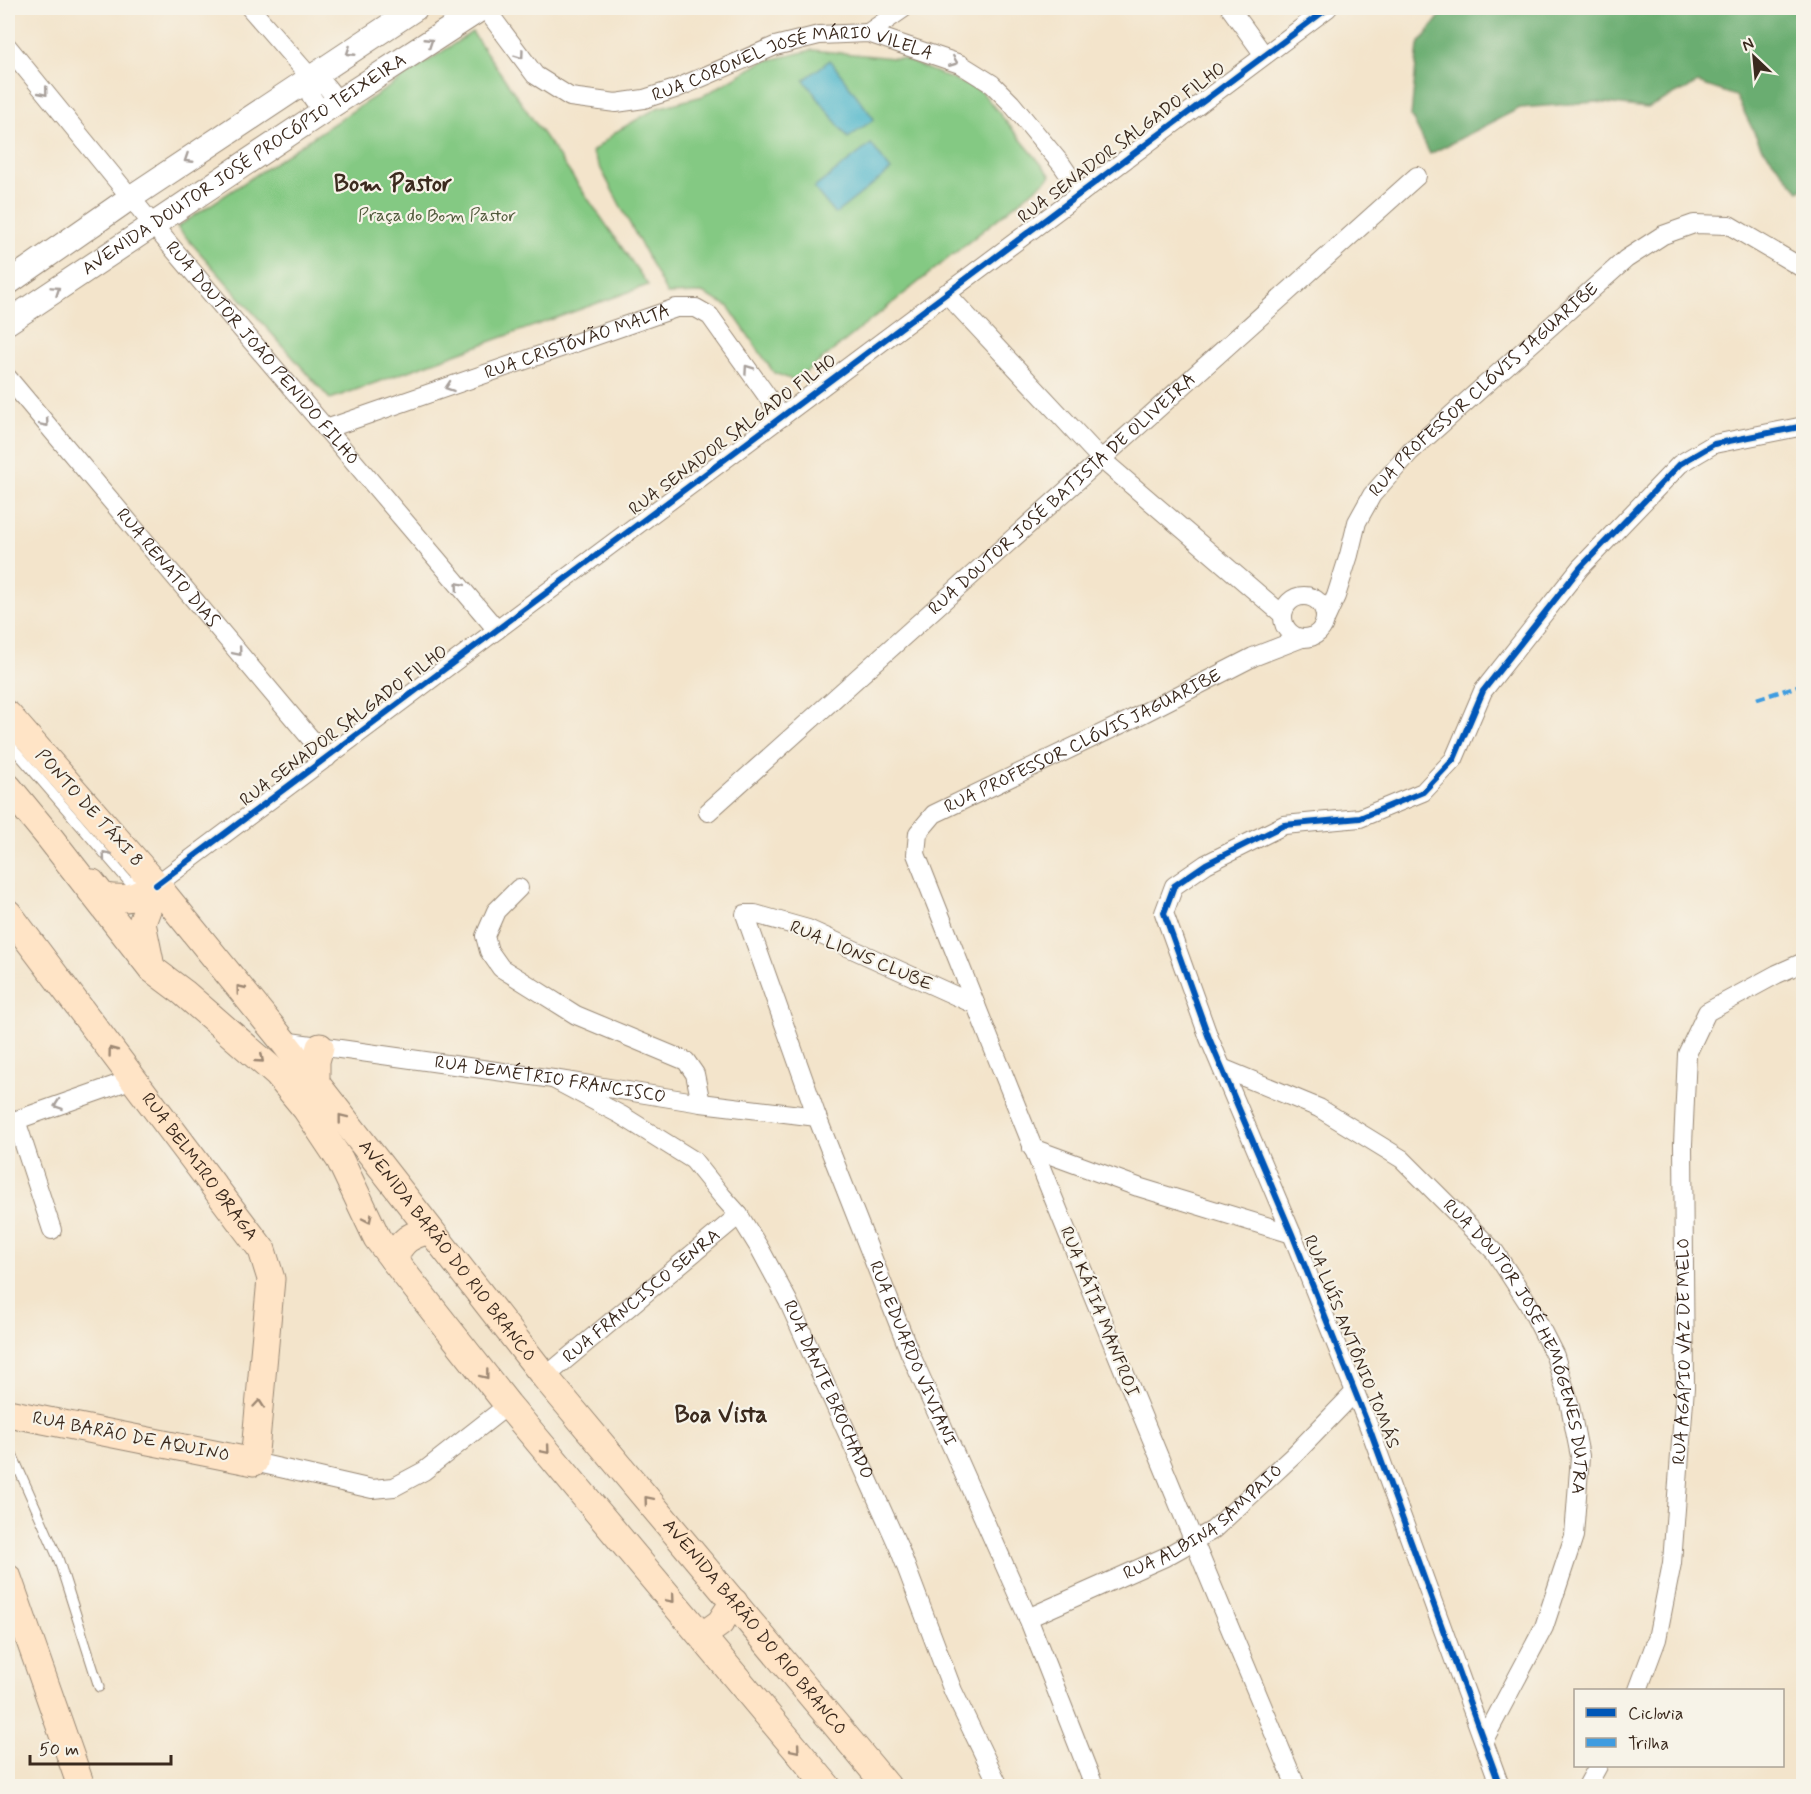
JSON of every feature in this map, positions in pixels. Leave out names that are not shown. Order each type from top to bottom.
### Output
[{"type":"main road","name":"AVENIDA BARÃO DO RIO BRANCO","points":[[8,715],[154,883],[283,1041],[545,1377],[887,1786]]},
{"type":"main road","name":"AVENIDA BARÃO DO RIO BRANCO","points":[[8,787],[152,969],[184,993],[277,1074],[306,1109],[340,1160],[377,1238],[393,1259],[508,1405],[827,1786]]},
{"type":"main road","points":[[50,838],[65,849],[103,897],[134,898],[154,883]]},
{"type":"main road","points":[[152,969],[142,924],[154,883]]},
{"type":"main road","name":"RUA BELMIRO BRAGA","points":[[8,913],[262,1250],[271,1279],[254,1462]]},
{"type":"main road","points":[[184,993],[283,1041]]},
{"type":"main road","points":[[316,1084],[316,1061],[320,1047]]},
{"type":"main road","points":[[393,1259],[400,1245],[412,1235],[429,1230]]},
{"type":"main road","name":"RUA BARÃO DE AQUINO","points":[[8,1413],[254,1462]]},
{"type":"main road","points":[[8,1578],[81,1786]]},
{"type":"main road","points":[[702,1636],[720,1623],[734,1602]]},
{"type":"street","points":[[249,8],[311,78],[311,96],[330,107]]},
{"type":"street","name":"AVENIDA DOUTOR JOSÉ PROCÓPIO TEIXEIRA","points":[[8,283],[130,198],[416,8]]},
{"type":"street","name":"AVENIDA DOUTOR JOSÉ PROCÓPIO TEIXEIRA","points":[[8,322],[483,8]]},
{"type":"street","name":"RUA CORONEL JOSÉ MÁRIO VILELA","points":[[483,8],[535,75],[570,97],[616,103],[644,99],[675,89],[775,46],[819,35],[867,33],[960,64],[992,84],[1011,103],[1062,165],[1081,193]]},
{"type":"street","points":[[867,33],[904,8]]},
{"type":"street","points":[[1230,8],[1264,55]]},
{"type":"street","name":"RUA SENADOR SALGADO FILHO","points":[[154,883],[327,758],[1328,8]]},
{"type":"street","name":"RUA DOUTOR JOÃO PENIDO FILHO","points":[[8,47],[130,198],[497,630]]},
{"type":"street","name":"RUA DOUTOR JOSÉ BATISTA DE OLIVEIRA","points":[[708,812],[1417,176]]},
{"type":"street","name":"RUA PROFESSOR CLÓVIS JAGUARIBE","points":[[1325,620],[1344,572],[1357,522],[1372,495],[1410,452],[1626,259],[1663,235],[1694,224],[1729,225],[1803,269]]},
{"type":"street","points":[[946,293],[1100,459],[1290,627],[1308,638],[1319,632],[1325,620],[1320,603],[1309,596]]},
{"type":"street","name":"RUA CRISTÓVÃO MALTA","points":[[326,429],[676,308],[696,308],[710,316],[782,417]]},
{"type":"street","name":"RUA RENATO DIAS","points":[[8,378],[327,758]]},
{"type":"street","name":"RUA LUÍS ANTÔNIO TOMÁS","points":[[1500,1786],[1369,1427],[1292,1234],[1209,1038],[1164,913],[1174,886],[1206,864],[1284,825],[1360,818],[1423,792],[1454,759],[1483,691],[1566,585],[1680,464],[1714,444],[1803,426]]},
{"type":"street","points":[[1290,627],[1284,608],[1293,599],[1309,596],[1344,572]]},
{"type":"street","name":"RUA PROFESSOR CLÓVIS JAGUARIBE","points":[[918,833],[934,814],[1132,719],[1253,657],[1290,627]]},
{"type":"street","name":"RUA KÁTIA MANFROI","points":[[918,833],[916,854],[1032,1148],[1193,1542],[1296,1786]]},
{"type":"street","points":[[519,888],[496,910],[485,936],[489,951],[501,968],[576,1015],[686,1061],[695,1074],[701,1103]]},
{"type":"street","name":"RUA LIONS CLUBE","points":[[745,914],[755,914],[808,929],[976,1005]]},
{"type":"street","name":"RUA EDUARDO VIVIANI","points":[[745,914],[817,1117],[910,1353],[1028,1618],[1094,1786]]},
{"type":"street","name":"RUA AGÁPIO VAZ DE MELO","points":[[1638,1689],[1657,1639],[1672,1563],[1685,1387],[1683,1144],[1687,1054],[1707,1012],[1776,974],[1803,962]]},
{"type":"street","name":"RUA DEMÉTRIO FRANCISCO","points":[[283,1041],[553,1079],[701,1103],[817,1117]]},
{"type":"street","name":"RUA DOUTOR JOSÉ HEMÓGENES DUTRA","points":[[1222,1068],[1319,1108],[1402,1159],[1495,1252],[1528,1302],[1555,1356],[1570,1406],[1580,1456],[1574,1536],[1544,1627],[1484,1740]]},
{"type":"street","points":[[52,1230],[12,1121],[133,1079]]},
{"type":"street","name":"RUA DANTE BROCHADO","points":[[553,1079],[621,1115],[693,1160],[739,1215],[788,1301],[899,1548],[953,1691],[999,1786]]},
{"type":"street","points":[[1032,1148],[1138,1187],[1292,1234]]},
{"type":"street","name":"RUA FRANCISCO SENRA","points":[[545,1377],[739,1215]]},
{"type":"street","name":"RUA ALBINA SAMPAIO","points":[[1028,1618],[1165,1557],[1213,1530],[1294,1455],[1354,1393]]},
{"type":"street","points":[[254,1462],[372,1489],[394,1487],[424,1471],[508,1405]]},
{"type":"street","points":[[1587,1786],[1597,1767]]},
{"type":"lane","name":"PONTO DE TÁXI 8","points":[[8,742],[128,881],[154,883]]},
{"type":"lane","points":[[8,1445],[58,1558],[99,1688]]},
{"type":"green space","points":[[1446,8],[1803,8],[1803,188],[1799,191],[1761,146],[1736,96],[1698,83],[1647,108],[1596,102],[1520,108],[1430,154],[1411,116],[1418,45]]},
{"type":"green space","name":"Praça do Bom Pastor","points":[[472,32],[648,285],[330,399],[177,227]]},
{"type":"green space","points":[[812,50],[903,59],[981,91],[1051,176],[795,381],[774,373],[728,306],[702,293],[667,294],[592,152],[617,131],[657,108],[703,96],[762,62]]},
{"type":"water","points":[[830,60],[874,119],[848,138],[804,80]]},
{"type":"water","points":[[871,144],[891,170],[835,214],[814,188]]},
{"type":"marked path","points":[[1757,699],[1804,684]]},
{"type":"cycle path","points":[[156,885],[1328,8]]},
{"type":"cycle path","points":[[1500,1786],[1369,1427],[1292,1234],[1209,1038],[1164,913],[1174,886],[1206,864],[1284,825],[1360,818],[1423,792],[1454,759],[1483,691],[1580,568],[1680,464],[1714,444],[1804,426]]},
{"type":"district","name":"Bom Pastor","points":[[393,184]]},
{"type":"district","name":"Boa Vista","points":[[721,1415]]}]
